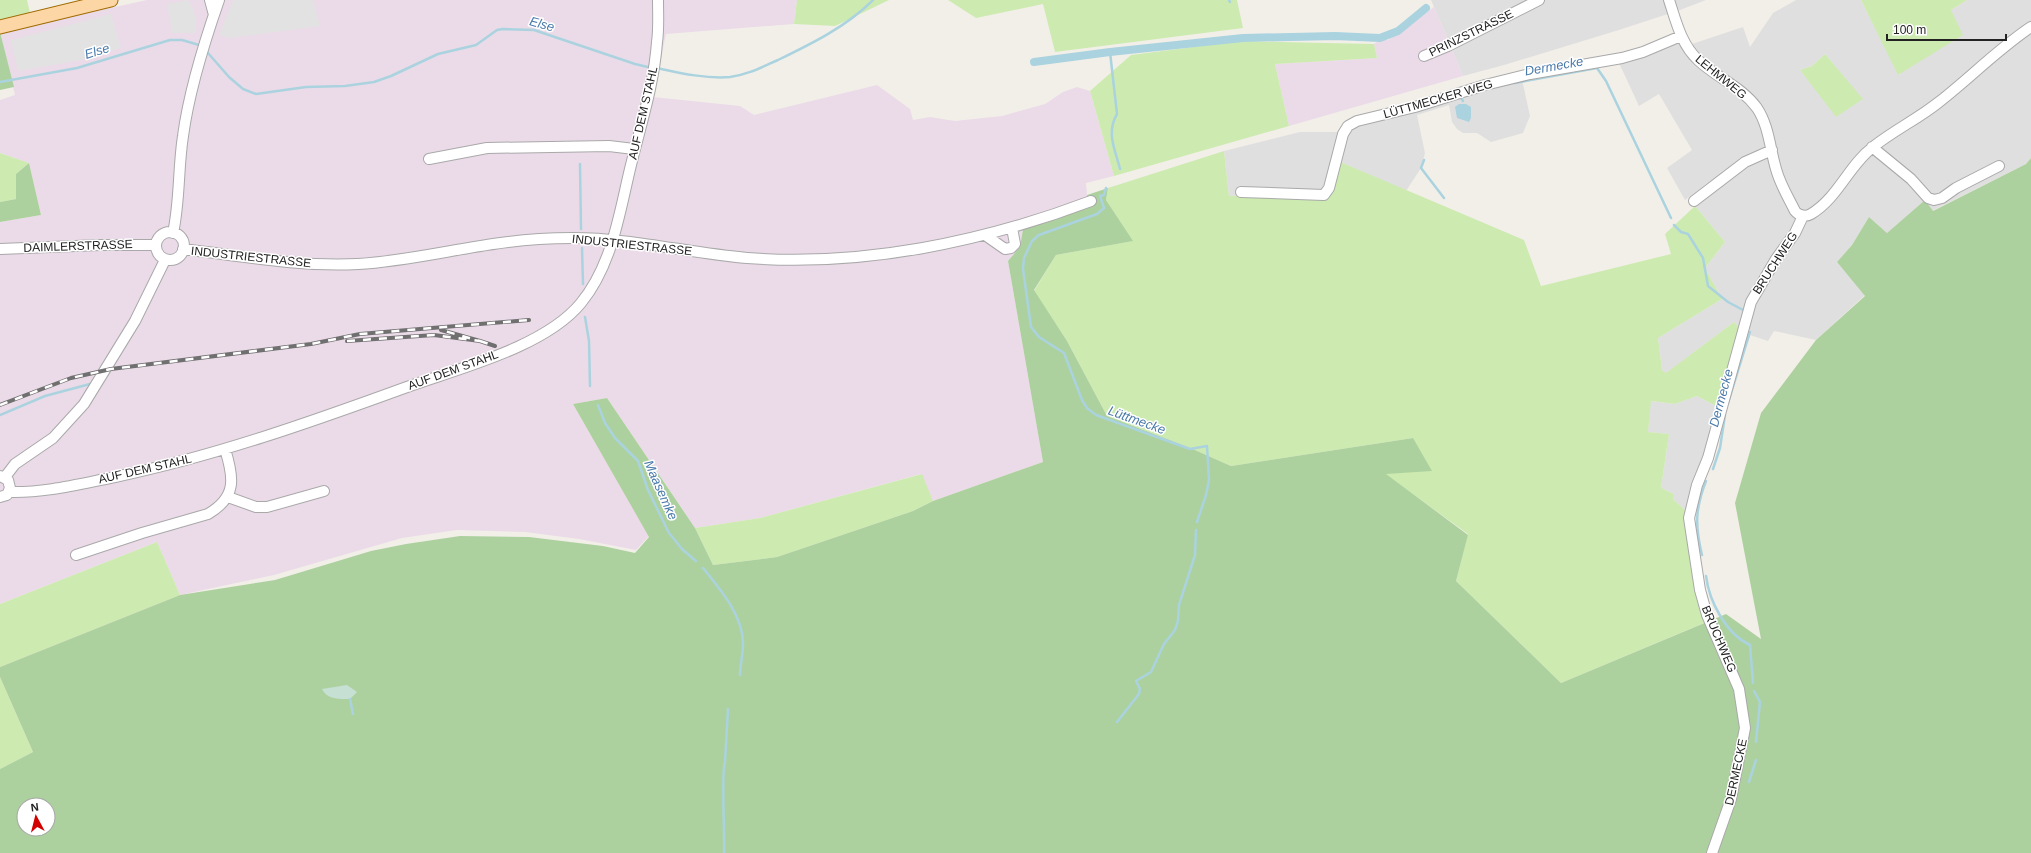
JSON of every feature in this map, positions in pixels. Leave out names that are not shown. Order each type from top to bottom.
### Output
[{"type":"main road","points":[[0,27],[111,0]]},
{"type":"street","points":[[210,0],[214,15]]},
{"type":"street","points":[[174,233],[185,123],[208,30],[219,0]]},
{"type":"street","name":"AUF DEM STAHL","points":[[9,492],[50,490],[146,470],[225,450],[364,403],[492,356],[542,334],[559,324],[581,303],[602,271],[613,241],[653,74],[658,42],[658,0]]},
{"type":"street","name":"PRINZSTRASSE","points":[[1424,56],[1540,0]]},
{"type":"street","name":"LEHMWEG","points":[[1669,0],[1680,33],[1697,59],[1740,90],[1753,103],[1765,124],[1779,178],[1795,211],[1798,215],[1803,216]]},
{"type":"street","points":[[1803,216],[1810,215],[1829,199],[1872,147],[1938,103],[1985,62],[2031,27]]},
{"type":"street","name":"LÜTTMECKER WEG","points":[[1241,192],[1324,194],[1329,188],[1343,134],[1348,126],[1357,121],[1415,107],[1485,85],[1522,76],[1622,58],[1643,52],[1680,33]]},
{"type":"street","points":[[429,159],[487,148],[609,146],[634,149]]},
{"type":"street","points":[[1872,147],[1911,180],[1928,198],[1934,200],[1942,198],[1956,188],[1999,166]]},
{"type":"street","points":[[1694,201],[1745,162],[1772,150]]},
{"type":"street","name":"INDUSTRIESTRASSE","points":[[183,250],[264,260],[329,264],[392,261],[508,242],[575,238],[613,241],[746,258],[783,259],[854,256],[897,252],[985,235],[1012,228],[1090,201]]},
{"type":"street","name":"BRUCHWEG","points":[[1739,689],[1706,615],[1698,583],[1689,518],[1697,485],[1708,458],[1751,302],[1776,258],[1795,233],[1803,216]]},
{"type":"street","points":[[985,235],[1005,249],[1011,248],[1014,244],[1012,228]]},
{"type":"street","points":[[174,233],[182,239],[182,254],[175,260],[165,260],[158,254],[156,245],[162,235],[174,233]]},
{"type":"street","name":"DAIMLERSTRASSE","points":[[0,249],[100,245],[156,245]]},
{"type":"street","points":[[0,497],[9,492],[10,484],[3,477],[15,464],[53,438],[84,404],[135,321],[165,260]]},
{"type":"street","points":[[76,555],[142,533],[208,514],[224,503],[228,497],[232,476],[225,450]]},
{"type":"street","points":[[228,497],[256,507],[266,507],[324,492]]},
{"type":"street","name":"DERMECKE","points":[[1712,853],[1726,819],[1746,728],[1739,689]]},
{"type":"shaded area","points":[[147,0],[797,0],[794,24],[666,34],[653,97],[740,106],[754,115],[877,85],[910,109],[913,120],[930,117],[955,121],[1002,116],[1045,104],[1063,92],[1077,87],[1090,91],[1114,176],[1086,183],[1088,207],[1023,229],[1020,247],[1008,261],[1043,462],[933,501],[921,474],[760,518],[695,528],[607,398],[573,404],[649,536],[636,550],[579,539],[525,532],[457,530],[402,538],[274,575],[180,595],[157,542],[0,604],[0,222],[41,215],[29,163],[0,153],[0,100],[15,95],[0,32]]},
{"type":"shaded area","points":[[188,0],[192,6],[196,20],[196,33],[172,33],[167,4]]},
{"type":"shaded area","points":[[233,0],[313,0],[320,26],[230,38],[219,35]]},
{"type":"shaded area","points":[[1431,0],[1706,0],[1622,29],[1463,76]]},
{"type":"shaded area","points":[[1796,0],[1861,0],[1899,75],[1951,10],[1967,0],[2031,0],[2031,158],[2026,164],[1932,211],[1925,200],[1887,233],[1869,217],[1852,245],[1837,262],[1865,295],[1816,340],[1774,331],[1768,341],[1750,335],[1748,339],[1734,322],[1666,374],[1662,370],[1658,338],[1722,299],[1705,268],[1725,242],[1695,206],[1715,190],[1710,181],[1685,200],[1667,168],[1692,150],[1659,94],[1639,106],[1619,63],[1678,42],[1692,44],[1743,27],[1750,47],[1773,13]],"holes":[[[1825,54],[1862,99],[1825,103],[1826,102],[1800,70],[1812,66]]]},
{"type":"shaded area","points":[[1434,7],[1463,76],[1289,126],[1275,64],[1377,58],[1374,44],[1380,40],[1388,40]]},
{"type":"shaded area","points":[[111,14],[121,48],[81,60],[18,71],[11,40]]},
{"type":"shaded area","points":[[1521,75],[1530,116],[1523,133],[1491,142],[1477,133],[1463,133],[1457,129],[1452,122],[1449,105],[1417,115],[1425,153],[1421,168],[1406,191],[1338,161],[1328,195],[1229,196],[1224,151],[1300,132],[1343,132],[1346,121]]},
{"type":"shaded area","points":[[1697,396],[1718,407],[1687,512],[1673,499],[1674,494],[1661,488],[1669,434],[1648,432],[1650,401],[1675,404]]},
{"type":"green space","points":[[0,0],[27,0],[30,13],[0,20]]},
{"type":"green space","points":[[797,0],[889,0],[835,26],[794,24]]},
{"type":"green space","points":[[948,0],[1237,0],[1243,28],[1055,52],[1043,4],[976,18]]},
{"type":"green space","points":[[1861,0],[1967,0],[1951,10],[1963,35],[1898,75]]},
{"type":"green space","points":[[0,32],[14,87],[0,90]]},
{"type":"green space","points":[[1240,41],[1374,44],[1377,58],[1275,64],[1289,126],[1114,176],[1090,91],[1131,55]]},
{"type":"green space","points":[[1825,54],[1863,99],[1836,117],[1800,70],[1812,66]]},
{"type":"green space","points":[[1224,151],[1229,196],[1328,195],[1338,161],[1524,240],[1541,286],[1671,254],[1665,234],[1695,206],[1725,242],[1705,268],[1722,299],[1658,338],[1662,370],[1666,373],[1734,322],[1740,329],[1718,407],[1697,396],[1675,404],[1651,401],[1648,432],[1669,434],[1661,488],[1674,494],[1673,499],[1687,512],[1691,569],[1704,623],[1561,683],[1456,581],[1468,534],[1385,474],[1413,438],[1231,466],[1188,447],[1107,416],[1067,341],[1034,291],[1056,255],[1132,241],[1106,200],[1108,188]]},
{"type":"green space","points":[[0,153],[29,163],[16,174],[16,199],[0,202]]},
{"type":"green space","points":[[2031,158],[2031,853],[0,853],[0,769],[33,752],[0,677],[0,667],[180,595],[275,580],[371,551],[406,544],[460,536],[529,537],[603,546],[635,553],[649,537],[573,404],[607,398],[695,528],[713,565],[777,557],[913,511],[933,501],[1043,462],[1008,261],[1020,247],[1023,229],[1088,207],[1087,195],[1108,188],[1106,200],[1133,241],[1056,255],[1034,290],[1067,341],[1107,416],[1188,447],[1231,466],[1413,438],[1432,471],[1386,474],[1468,535],[1456,581],[1561,683],[1726,614],[1761,639],[1735,503],[1761,413],[1816,340],[1865,296],[1837,262],[1852,245],[1869,217],[1887,233],[1925,200],[1933,211],[2026,164]]},
{"type":"green space","points":[[29,163],[41,215],[0,222],[0,202],[16,199],[16,174]]},
{"type":"green space","points":[[922,474],[933,501],[913,511],[777,557],[713,565],[695,528],[760,518]]},
{"type":"green space","points":[[157,542],[180,595],[0,667],[0,604]]},
{"type":"green space","points":[[0,677],[33,752],[0,769]]},
{"type":"green space","points":[[347,685],[357,692],[350,699],[330,697],[324,693],[322,689]]},
{"type":"water","points":[[1459,104],[1466,104],[1471,107],[1471,118],[1469,122],[1457,118],[1455,107]]},
{"type":"waterway","name":"Else","points":[[657,68],[712,77],[730,77],[742,74],[778,60],[828,34],[863,10],[873,0]]},
{"type":"waterway","points":[[1034,62],[1110,52],[1243,38],[1335,36],[1380,38],[1398,31],[1426,8]]},
{"type":"waterway","name":"Else","points":[[208,53],[229,77],[243,89],[256,94],[306,87],[345,86],[374,82],[391,76],[438,54],[476,45],[497,30],[503,29],[534,30],[635,64],[652,68]]},
{"type":"waterway","name":"Else","points":[[0,82],[77,68],[170,40],[182,40],[199,45]]},
{"type":"waterway","name":"Lüttmecke","points":[[1110,52],[1117,114],[1112,128],[1112,141],[1120,169]]},
{"type":"waterway","name":"Dermecke","points":[[1515,83],[1597,68],[1606,81],[1671,218]]},
{"type":"waterway","points":[[1424,160],[1421,168],[1444,198]]},
{"type":"waterway","name":"Maasemke","points":[[580,164],[581,229]]},
{"type":"waterway","name":"Lüttmecke","points":[[1106,188],[1104,195],[1100,196],[1104,208],[1097,214],[1039,235],[1032,241],[1024,258],[1023,269],[1031,327],[1039,337],[1064,353],[1082,400],[1087,408],[1096,415],[1190,449],[1207,446],[1209,480],[1206,495],[1197,522]]},
{"type":"waterway","name":"Dermecke","points":[[1674,225],[1681,232],[1688,234],[1703,258],[1708,286],[1728,302],[1743,310]]},
{"type":"waterway","name":"Maasemke","points":[[582,248],[583,284]]},
{"type":"waterway","name":"Maasemke","points":[[585,317],[589,341],[590,386]]},
{"type":"waterway","name":"Dermecke","points":[[1728,403],[1750,332]]},
{"type":"waterway","points":[[0,415],[45,396],[90,384]]},
{"type":"waterway","name":"Maasemke","points":[[598,405],[605,423],[615,438],[638,461],[648,490],[669,533],[682,549],[696,561]]},
{"type":"waterway","name":"Dermecke","points":[[1713,469],[1720,448],[1725,415]]},
{"type":"waterway","name":"Dermecke","points":[[1702,555],[1698,535],[1697,518],[1702,491],[1706,481]]},
{"type":"waterway","name":"Lüttmecke","points":[[1117,722],[1139,694],[1140,689],[1136,681],[1151,672],[1164,644],[1175,630],[1178,621],[1179,605],[1195,555],[1196,530]]},
{"type":"waterway","name":"Maasemke","points":[[703,568],[729,603],[739,623],[743,644],[740,675]]},
{"type":"waterway","name":"Dermecke","points":[[1706,576],[1711,596],[1720,616],[1733,633],[1750,645],[1753,683]]},
{"type":"waterway","name":"Dermecke","points":[[1754,691],[1760,702],[1756,742]]},
{"type":"waterway","points":[[350,699],[353,714]]},
{"type":"waterway","name":"Maasemke","points":[[724,853],[723,777],[728,709]]},
{"type":"waterway","name":"Dermecke","points":[[1749,782],[1756,760]]},
{"type":"railway","points":[[0,405],[71,378],[111,369],[311,344],[360,334],[529,320]]},
{"type":"railway","points":[[347,341],[434,335],[480,341],[441,330]]},
{"type":"railway","points":[[480,341],[495,346]]}]
